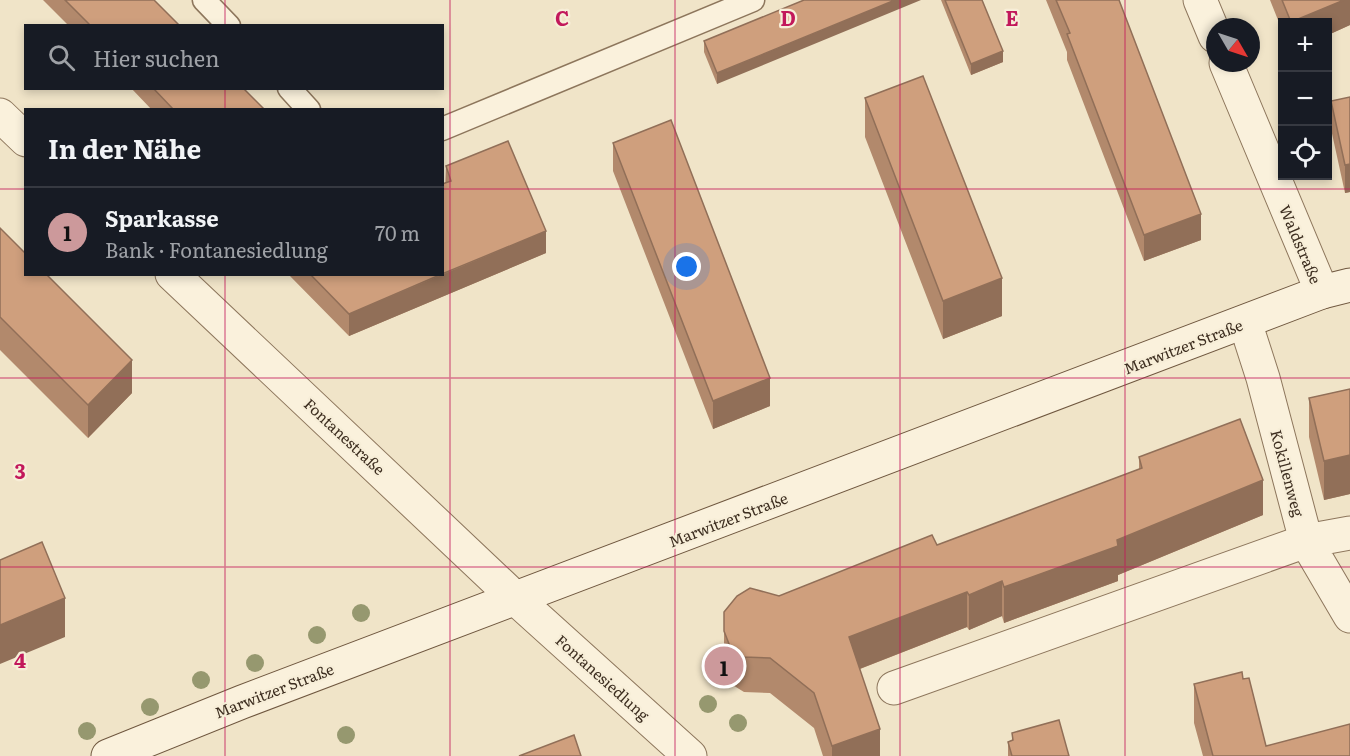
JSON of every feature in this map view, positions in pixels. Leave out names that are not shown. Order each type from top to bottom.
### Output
[{"type":"street","points":[[1200,0],[1208,18]]},
{"type":"street","name":"Waldstraße","points":[[1230,72],[1336,288]]},
{"type":"street","points":[[0,115],[24,138]]},
{"type":"street","name":"Fontanestraße","points":[[174,276],[516,599]]},
{"type":"street","name":"Marwitzer Straße","points":[[108,756],[242,702],[1336,288]]},
{"type":"street","name":"Kokillenweg","points":[[1245,322],[1263,378],[1306,541],[1350,616]]},
{"type":"street","points":[[894,688],[1306,541],[1350,533]]},
{"type":"street","name":"Fontanesiedlung","points":[[516,599],[690,756]]},
{"type":"lane","points":[[204,0],[227,24]]},
{"type":"lane","points":[[444,128],[753,0]]},
{"type":"lane","points":[[291,90],[307,108]]},
{"type":"building","points":[[65,0],[154,0],[178,24],[89,24]]},
{"type":"building","points":[[804,0],[895,0],[717,73],[704,41]]},
{"type":"building","points":[[945,0],[982,0],[1003,51],[971,64]]},
{"type":"building","points":[[1056,0],[1119,0],[1201,214],[1144,235]]},
{"type":"building","points":[[1282,0],[1344,0],[1301,18],[1289,18]]},
{"type":"building","points":[[923,76],[1002,278],[943,301],[865,98]]},
{"type":"building","points":[[155,90],[245,90],[263,108],[172,108]]},
{"type":"building","points":[[1350,97],[1350,164],[1345,165],[1332,101]]},
{"type":"building","points":[[671,120],[770,378],[713,401],[613,143]]},
{"type":"building","points":[[508,141],[546,231],[444,273],[444,183],[451,181],[446,166]]},
{"type":"building","points":[[0,228],[24,252],[24,276],[48,276],[132,360],[88,405],[0,317]]},
{"type":"building","points":[[312,276],[437,276],[349,314]]},
{"type":"building","points":[[1350,389],[1350,455],[1324,461],[1309,398]]},
{"type":"building","points":[[1240,419],[1263,480],[1117,540],[1118,546],[1004,587],[1002,581],[969,595],[967,592],[849,637],[880,729],[832,746],[814,693],[770,658],[744,657],[731,649],[724,631],[724,612],[737,596],[750,588],[779,596],[932,535],[937,545],[1142,468],[1139,457]]},
{"type":"building","points":[[42,542],[65,598],[0,625],[0,560]]},
{"type":"building","points":[[1242,672],[1243,679],[1249,678],[1266,746],[1350,724],[1350,756],[1213,756],[1194,684]]},
{"type":"building","points":[[1059,720],[1069,756],[1012,756],[1008,742],[1013,740],[1012,733]]},
{"type":"building","points":[[574,735],[581,756],[519,756]]},
{"type":"place","name":"Sparkasse","points":[[724,666]]}]
